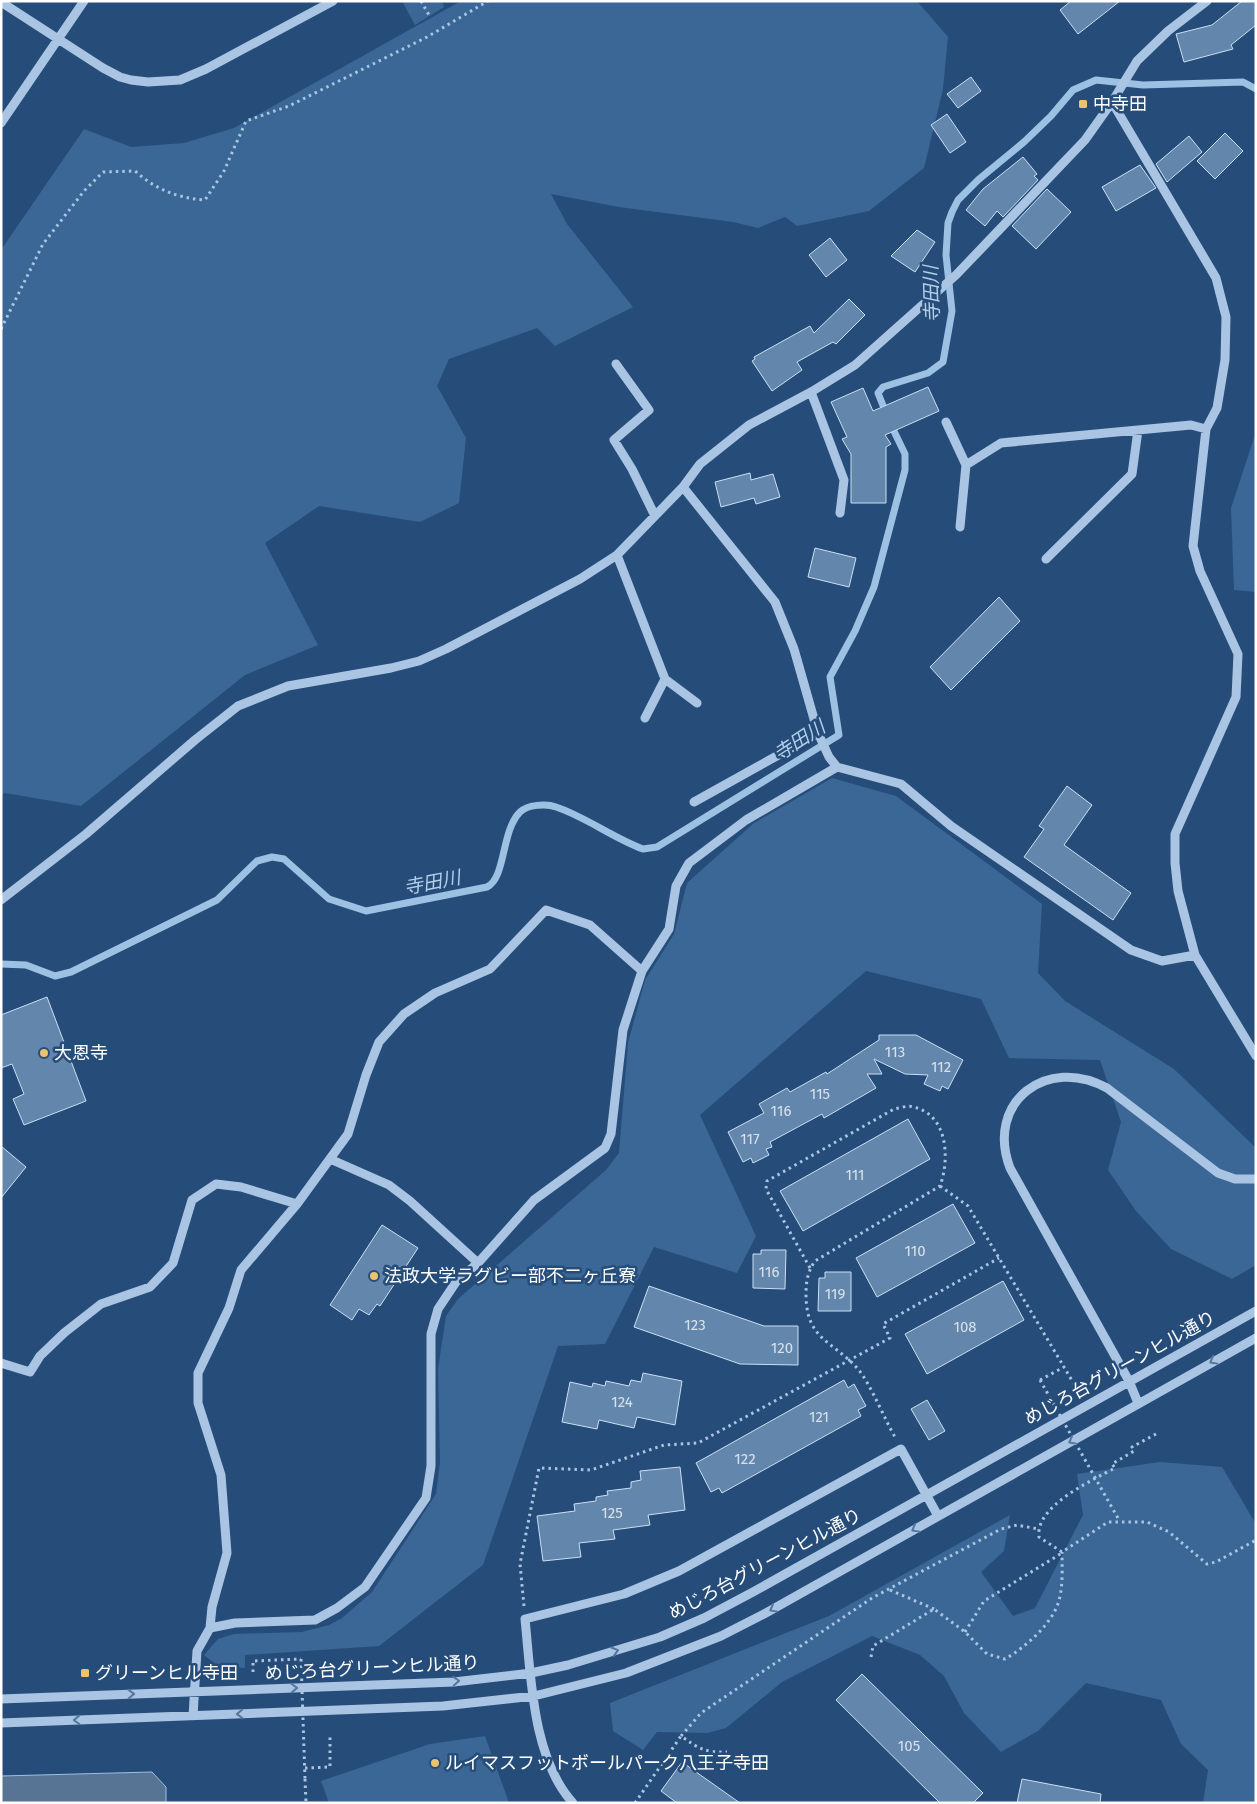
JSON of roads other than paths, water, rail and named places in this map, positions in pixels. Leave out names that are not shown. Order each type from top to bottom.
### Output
[{"type":"street","points":[[1,122],[84,1]]},
{"type":"street","points":[[1,2],[120,77],[148,82],[180,80],[206,69],[333,1]]},
{"type":"street","points":[[1,900],[86,834],[194,740],[238,706],[288,686],[391,668],[419,660],[446,649],[580,579],[617,554],[683,487],[700,464],[749,425],[856,366],[954,277],[1085,140],[1112,102],[1129,73],[1150,48],[1205,2]]},
{"type":"street","points":[[1112,102],[1216,278],[1226,317],[1226,360],[1217,408],[1206,429],[1193,546],[1200,571],[1238,654],[1236,697],[1175,834],[1175,863],[1178,891],[1194,955],[1256,1056]]},
{"type":"street","points":[[616,364],[649,410],[614,440],[632,469],[655,516]]},
{"type":"street","points":[[811,392],[844,480],[840,513]]},
{"type":"street","points":[[946,422],[966,464],[960,527]]},
{"type":"street","points":[[966,464],[1001,443],[1191,425],[1206,429]]},
{"type":"street","points":[[1046,559],[1132,474],[1138,430]]},
{"type":"street","points":[[683,487],[775,602],[794,648],[818,733],[829,757],[837,767],[901,784],[951,826],[1131,950],[1162,961],[1194,955]]},
{"type":"street","points":[[617,554],[665,680],[697,703]]},
{"type":"street","points":[[644,718],[665,680]]},
{"type":"street","points":[[694,802],[818,733]]},
{"type":"street","points":[[210,1628],[235,1623],[315,1620],[337,1608],[365,1587],[426,1498],[431,1466],[431,1334],[438,1309],[456,1282],[478,1264],[534,1200],[605,1148],[611,1134],[622,1030],[642,971],[669,929],[676,886],[689,863],[746,820],[837,767]]},
{"type":"street","points":[[193,1716],[192,1692],[197,1651],[210,1628],[212,1607],[227,1554],[221,1476],[198,1403],[198,1373],[229,1308],[241,1270],[297,1204],[348,1134],[366,1075],[379,1042],[404,1014],[436,993],[490,970],[546,910],[590,925],[642,971]]},
{"type":"street","points":[[1138,1403],[1129,1382],[1010,1168],[1004,1154],[1002,1138],[1007,1117],[1026,1092],[1040,1082],[1074,1077],[1092,1080],[1107,1088],[1218,1174],[1235,1179],[1256,1179]]},
{"type":"street","points":[[330,1158],[396,1191],[410,1201],[478,1264]]},
{"type":"street","points":[[1,1363],[30,1372],[40,1356],[64,1333],[101,1304],[150,1287],[173,1263],[192,1200],[216,1184],[241,1187],[297,1204]]},
{"type":"street","name":"めじろ台グリーンヒル通り","points":[[1,1699],[454,1682],[531,1673],[618,1650],[704,1618],[1256,1311]]},
{"type":"street","points":[[1,1723],[443,1706],[534,1696],[626,1673],[721,1636],[1256,1338]]},
{"type":"street","points":[[573,1803],[554,1776],[545,1752],[534,1696],[525,1619],[624,1594],[679,1571],[901,1449],[938,1516]]},
{"type":"waterway","name":"寺田川","points":[[886,413],[878,393],[883,387],[928,373],[943,362],[952,311],[946,255],[948,223],[958,200],[978,180],[1024,142],[1051,116],[1073,90],[1096,80],[1143,85],[1243,82],[1256,89]]},
{"type":"waterway","name":"寺田川","points":[[1,964],[26,965],[55,976],[71,972],[217,900],[257,861],[272,857],[284,859],[329,899],[366,911],[487,887],[498,874],[514,820],[523,810],[537,805],[547,805],[567,811],[643,849],[657,847],[839,735],[830,677],[855,631],[874,587],[905,470],[905,454],[890,423]]},
{"type":"place","name":"中寺田","points":[[1083,104]]},
{"type":"place","name":"大恩寺","points":[[44,1053]]},
{"type":"place","name":"法政大学ラグビー部不二ヶ丘寮","points":[[374,1276]]},
{"type":"place","name":"グリーンヒル寺田","points":[[85,1673]]},
{"type":"place","name":"ルイマスフットボールパーク八王子寺田","points":[[435,1763]]}]
